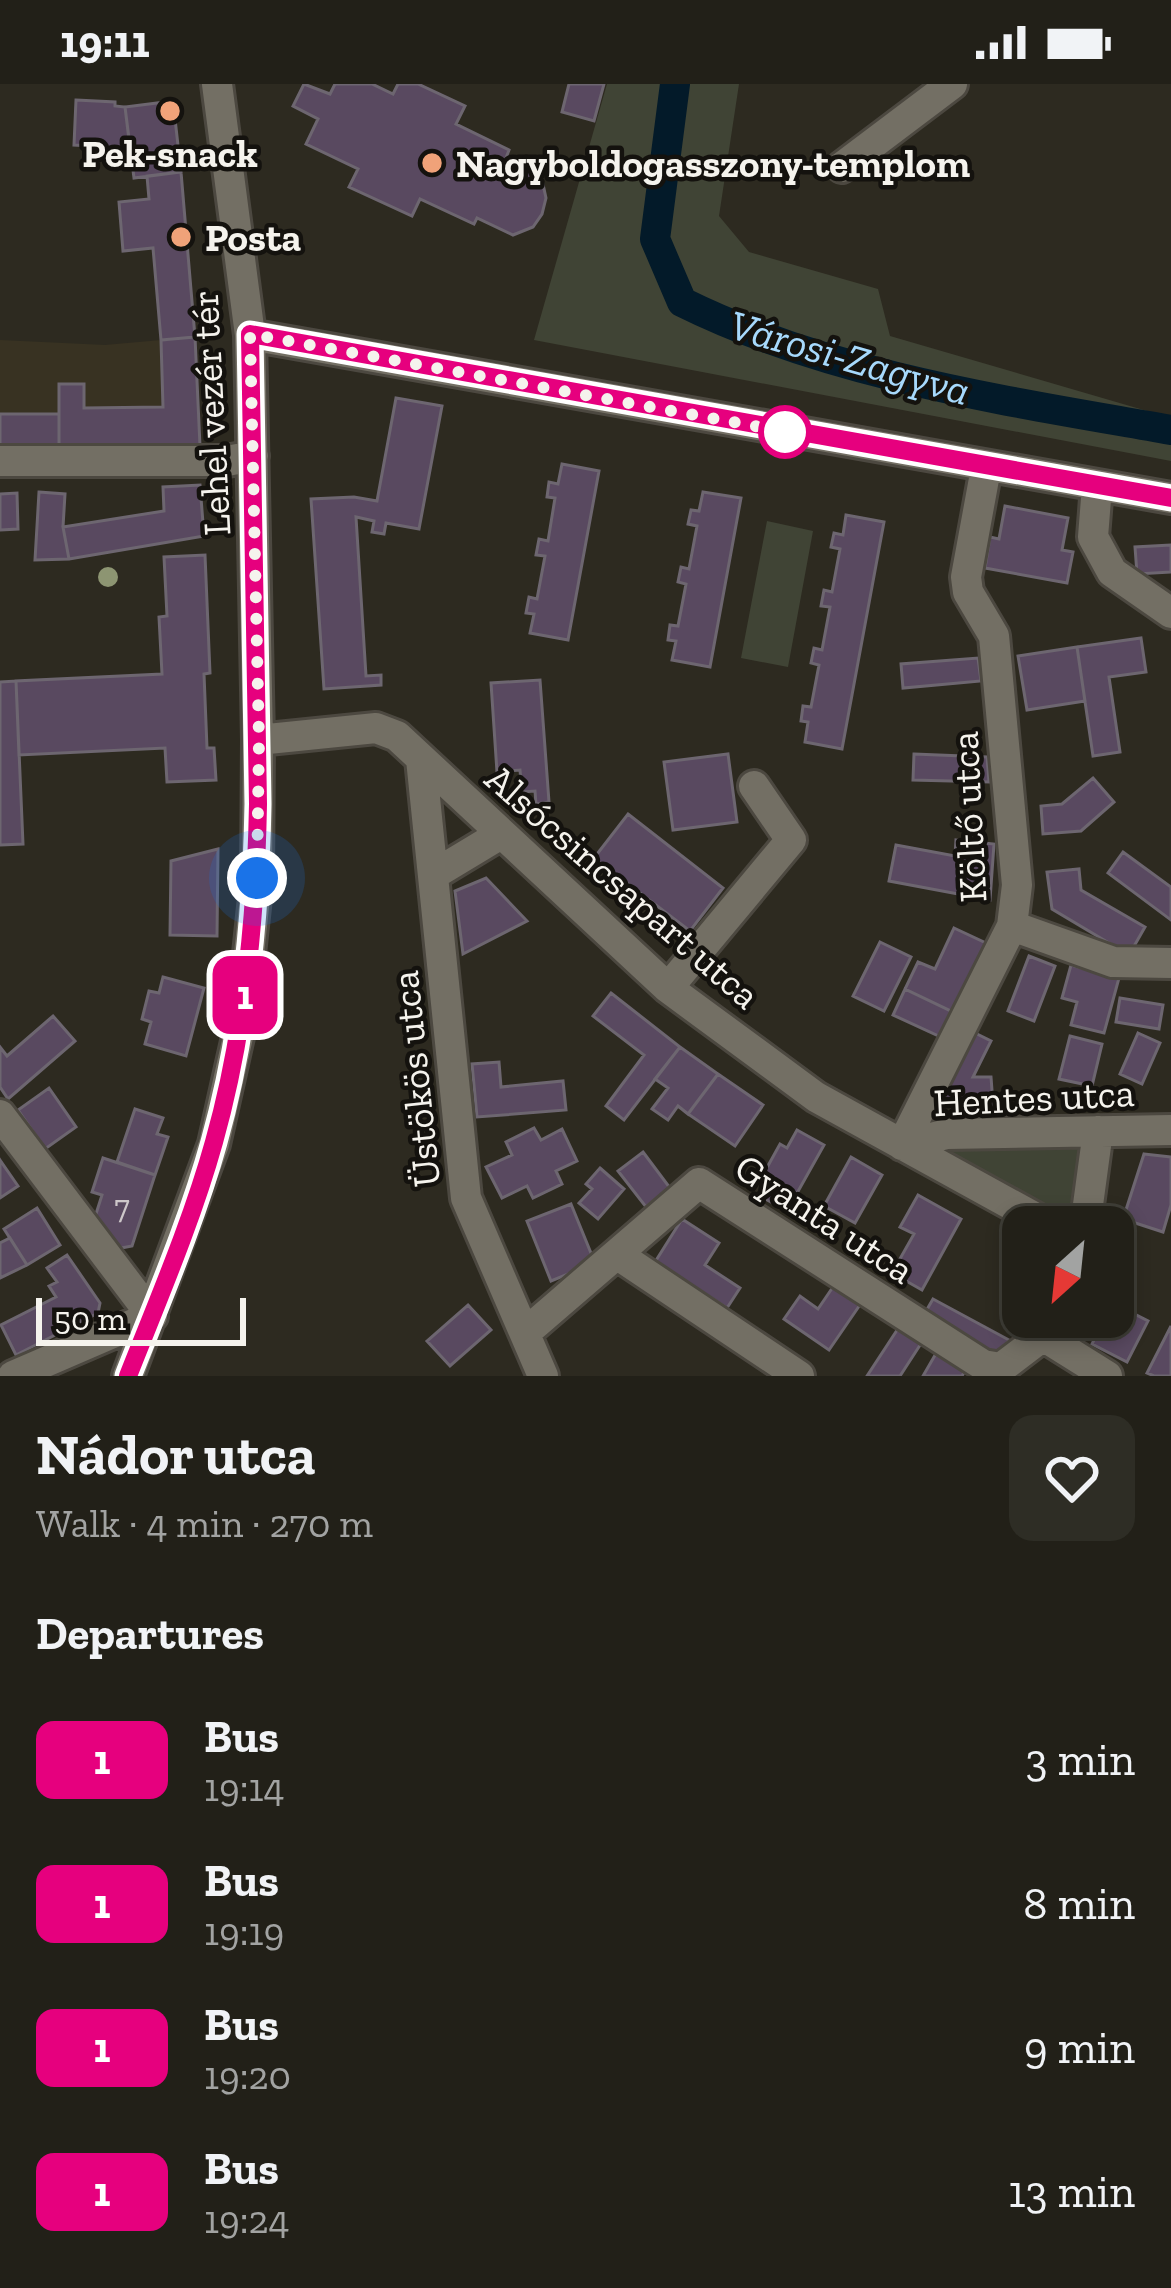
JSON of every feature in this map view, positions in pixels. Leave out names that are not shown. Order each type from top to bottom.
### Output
[{"type":"street","name":"Lehel vezér tér","points":[[128,1376],[214,1144],[242,1019],[257,878],[259,740],[250,334],[218,84]]},
{"type":"street","points":[[842,167],[952,84]]},
{"type":"street","points":[[250,334],[1171,499]]},
{"type":"street","points":[[0,461],[227,461],[254,456]]},
{"type":"street","name":"Költő utca","points":[[902,1145],[1012,926],[1017,885],[994,636],[968,592],[966,577],[986,468]]},
{"type":"street","points":[[1097,486],[1093,538],[1112,572],[1171,613]]},
{"type":"street","name":"Alsócsincsapart utca","points":[[259,740],[376,728],[397,736],[668,988],[816,1097],[1014,1206]]},
{"type":"street","name":"Üstökös utca","points":[[422,759],[466,1198],[543,1376]]},
{"type":"street","points":[[668,988],[791,840],[754,786]]},
{"type":"street","points":[[433,875],[501,834]]},
{"type":"street","points":[[1012,926],[1113,962],[1171,963]]},
{"type":"street","points":[[0,1115],[152,1316],[13,1376]]},
{"type":"street","name":"Hentes utca","points":[[902,1145],[947,1134],[1171,1130]]},
{"type":"street","points":[[1088,1206],[1098,1131]]},
{"type":"street","name":"Gyanta utca","points":[[525,1334],[699,1184],[983,1365],[1001,1368],[1035,1338]]},
{"type":"street","points":[[618,1255],[799,1376]]},
{"type":"street","points":[[1063,1338],[1107,1376]]},
{"type":"shaded area","points":[[195,337],[200,446],[0,447],[0,340],[105,345]]},
{"type":"green space","points":[[607,84],[739,84],[719,216],[749,252],[878,289],[890,336],[1171,418],[1171,461],[534,340]]},
{"type":"green space","points":[[767,521],[813,531],[788,667],[741,658]]},
{"type":"green space","points":[[931,1142],[1085,1143],[1080,1193],[1071,1206],[1030,1206]]},
{"type":"building","name":"Nagyboldogasszony-templom","points":[[304,84],[330,94],[335,84],[372,84],[393,94],[398,84],[418,84],[465,106],[456,124],[509,150],[506,158],[541,175],[546,198],[542,214],[533,227],[513,235],[477,218],[474,224],[420,199],[412,216],[349,187],[358,169],[306,144],[318,119],[293,106]]},
{"type":"building","points":[[569,84],[604,84],[594,121],[562,112]]},
{"type":"building","points":[[76,100],[125,107],[130,148],[74,145]]},
{"type":"building","points":[[173,101],[181,172],[134,178],[125,107]]},
{"type":"building","points":[[181,172],[195,337],[161,340],[153,248],[123,251],[119,202],[149,199],[147,176]]},
{"type":"building","points":[[195,337],[200,446],[59,447],[59,384],[84,384],[84,408],[163,407],[161,340]]},
{"type":"building","points":[[396,398],[442,406],[419,529],[386,523],[384,534],[372,532],[374,521],[356,517],[366,676],[381,675],[381,685],[324,689],[311,499],[377,501]]},
{"type":"building","points":[[0,414],[59,414],[59,447],[0,447]]},
{"type":"building","points":[[562,464],[599,471],[568,640],[530,633],[534,614],[526,613],[529,597],[537,599],[545,556],[536,555],[539,539],[548,541],[555,498],[547,497],[549,482],[558,484]]},
{"type":"building","points":[[200,485],[204,536],[69,559],[63,527],[164,511],[163,487]]},
{"type":"building","points":[[39,492],[65,494],[63,527],[69,559],[35,560]]},
{"type":"building","points":[[703,492],[741,498],[710,667],[672,660],[676,641],[668,640],[670,625],[678,626],[686,584],[678,582],[681,567],[689,569],[697,526],[688,524],[691,510],[699,511]]},
{"type":"building","points":[[17,493],[18,529],[0,530],[0,494]]},
{"type":"building","points":[[1005,506],[1068,518],[1062,550],[1073,552],[1067,583],[985,568],[990,537],[999,539]]},
{"type":"building","points":[[846,515],[884,522],[842,749],[805,742],[808,722],[801,721],[803,706],[811,707],[819,665],[811,663],[814,648],[822,650],[830,607],[821,606],[824,590],[832,592],[840,549],[831,547],[834,533],[843,535]]},
{"type":"building","points":[[1171,545],[1171,572],[1137,574],[1135,547]]},
{"type":"building","points":[[205,555],[210,673],[204,674],[207,748],[214,748],[216,780],[167,782],[165,748],[19,755],[16,681],[162,674],[159,617],[167,616],[164,557]]},
{"type":"building","points":[[1141,638],[1146,672],[1109,677],[1120,752],[1093,756],[1077,647]]},
{"type":"building","points":[[1077,647],[1085,701],[1027,710],[1018,656]]},
{"type":"building","points":[[978,658],[981,681],[903,688],[901,664]]},
{"type":"building","points":[[540,680],[549,802],[536,804],[535,791],[522,792],[520,770],[497,772],[491,683]]},
{"type":"building","points":[[16,681],[23,844],[0,845],[0,682]]},
{"type":"building","points":[[728,754],[737,822],[673,830],[664,762]]},
{"type":"building","points":[[914,754],[987,757],[989,782],[913,780]]},
{"type":"building","points":[[1093,778],[1114,802],[1081,831],[1043,834],[1041,806],[1062,804]]},
{"type":"building","points":[[628,814],[723,888],[690,931],[594,858]]},
{"type":"building","points":[[956,840],[994,844],[990,900],[889,881],[896,845],[955,856]]},
{"type":"building","points":[[218,849],[217,936],[170,935],[171,861]]},
{"type":"building","points":[[1123,852],[1171,887],[1171,920],[1108,873]]},
{"type":"building","points":[[1079,869],[1081,890],[1145,927],[1129,955],[1052,909],[1047,872]]},
{"type":"building","points":[[486,878],[527,921],[463,954],[455,891]]},
{"type":"building","points":[[954,928],[988,944],[955,1013],[905,989],[918,962],[935,969]]},
{"type":"building","points":[[880,942],[911,957],[884,1011],[853,996]]},
{"type":"building","points":[[1029,956],[1055,966],[1034,1021],[1008,1011]]},
{"type":"building","points":[[1071,965],[1119,978],[1104,1033],[1071,1025],[1077,1002],[1062,998]]},
{"type":"building","points":[[163,977],[204,988],[186,1056],[145,1044],[151,1022],[142,1019],[149,991],[159,993]]},
{"type":"building","points":[[905,989],[955,1013],[943,1038],[893,1015]]},
{"type":"building","points":[[611,993],[680,1047],[624,1120],[606,1106],[644,1055],[593,1016]]},
{"type":"building","points":[[1120,998],[1163,1005],[1159,1029],[1116,1022]]},
{"type":"building","points":[[53,1016],[75,1041],[8,1099],[0,1087],[0,1047],[7,1056]]},
{"type":"building","points":[[973,1032],[991,1041],[973,1077],[991,1077],[993,1104],[945,1106],[942,1095]]},
{"type":"building","points":[[1138,1033],[1160,1043],[1142,1084],[1120,1074]]},
{"type":"building","points":[[1070,1036],[1102,1044],[1092,1086],[1059,1079]]},
{"type":"building","points":[[680,1047],[718,1074],[688,1114],[678,1106],[668,1120],[652,1109],[668,1088],[655,1079]]},
{"type":"building","points":[[499,1062],[501,1087],[563,1081],[566,1110],[477,1117],[472,1064]]},
{"type":"building","points":[[718,1074],[763,1105],[735,1146],[688,1114]]},
{"type":"building","points":[[49,1088],[76,1127],[45,1149],[18,1110]]},
{"type":"building","points":[[135,1109],[163,1118],[157,1134],[168,1137],[155,1175],[117,1162]]},
{"type":"building","points":[[534,1128],[541,1140],[562,1129],[577,1161],[556,1171],[562,1184],[533,1198],[527,1186],[502,1198],[486,1167],[512,1155],[506,1142]]},
{"type":"building","points":[[797,1130],[824,1145],[787,1211],[760,1196],[771,1176],[764,1173],[780,1144],[787,1148]]},
{"type":"building","points":[[643,1152],[670,1188],[646,1207],[618,1171]]},
{"type":"building","points":[[1144,1154],[1171,1157],[1171,1205],[1163,1232],[1134,1223],[1134,1206],[1127,1206]]},
{"type":"building","points":[[851,1157],[882,1175],[855,1223],[824,1206]]},
{"type":"building","points":[[103,1158],[155,1175],[132,1246],[116,1249],[95,1217],[102,1195],[92,1192]]},
{"type":"building","points":[[0,1160],[18,1186],[0,1198]]},
{"type":"building","points":[[600,1168],[624,1189],[598,1219],[579,1203],[592,1189],[586,1184]]},
{"type":"building","points":[[918,1195],[961,1219],[922,1290],[892,1273],[914,1234],[900,1227]]},
{"type":"building","points":[[571,1204],[595,1263],[551,1281],[527,1221]]},
{"type":"building","points":[[37,1208],[60,1245],[27,1265],[4,1229]]},
{"type":"building","points":[[682,1219],[719,1243],[705,1265],[740,1288],[727,1308],[655,1262]]},
{"type":"building","points":[[10,1238],[27,1265],[0,1278],[0,1243]]},
{"type":"building","points":[[67,1255],[100,1303],[98,1313],[16,1355],[1,1325],[56,1297],[49,1286],[57,1282],[47,1268]]},
{"type":"building","points":[[837,1281],[864,1299],[829,1350],[784,1319],[800,1296],[818,1309]]},
{"type":"building","points":[[933,1299],[1009,1340],[998,1359],[922,1318]]},
{"type":"building","points":[[468,1305],[491,1330],[450,1366],[427,1341]]},
{"type":"building","points":[[1134,1314],[1148,1321],[1127,1362],[1092,1344],[1095,1338],[1134,1338]]},
{"type":"building","points":[[901,1324],[924,1339],[900,1376],[867,1376]]},
{"type":"building","points":[[1171,1326],[1171,1376],[1154,1376],[1147,1373]]},
{"type":"building","points":[[938,1350],[968,1366],[962,1376],[923,1376]]},
{"type":"waterway","name":"Városi-Zagyva","points":[[675,84],[655,239],[682,302],[739,328],[859,367],[984,396],[1171,430]]},
{"type":"bus line","name":"1","points":[[128,1376],[214,1144],[242,1019],[257,878],[259,740],[250,334],[1171,498]]},
{"type":"place","name":"Pek-snack","points":[[170,111]]},
{"type":"place","name":"Nagyboldogasszony-templom","points":[[432,163]]},
{"type":"place","name":"Posta","points":[[181,237]]},
{"type":"route","points":[[257,878],[259,740],[250,334],[804,435],[785,432]]}]
